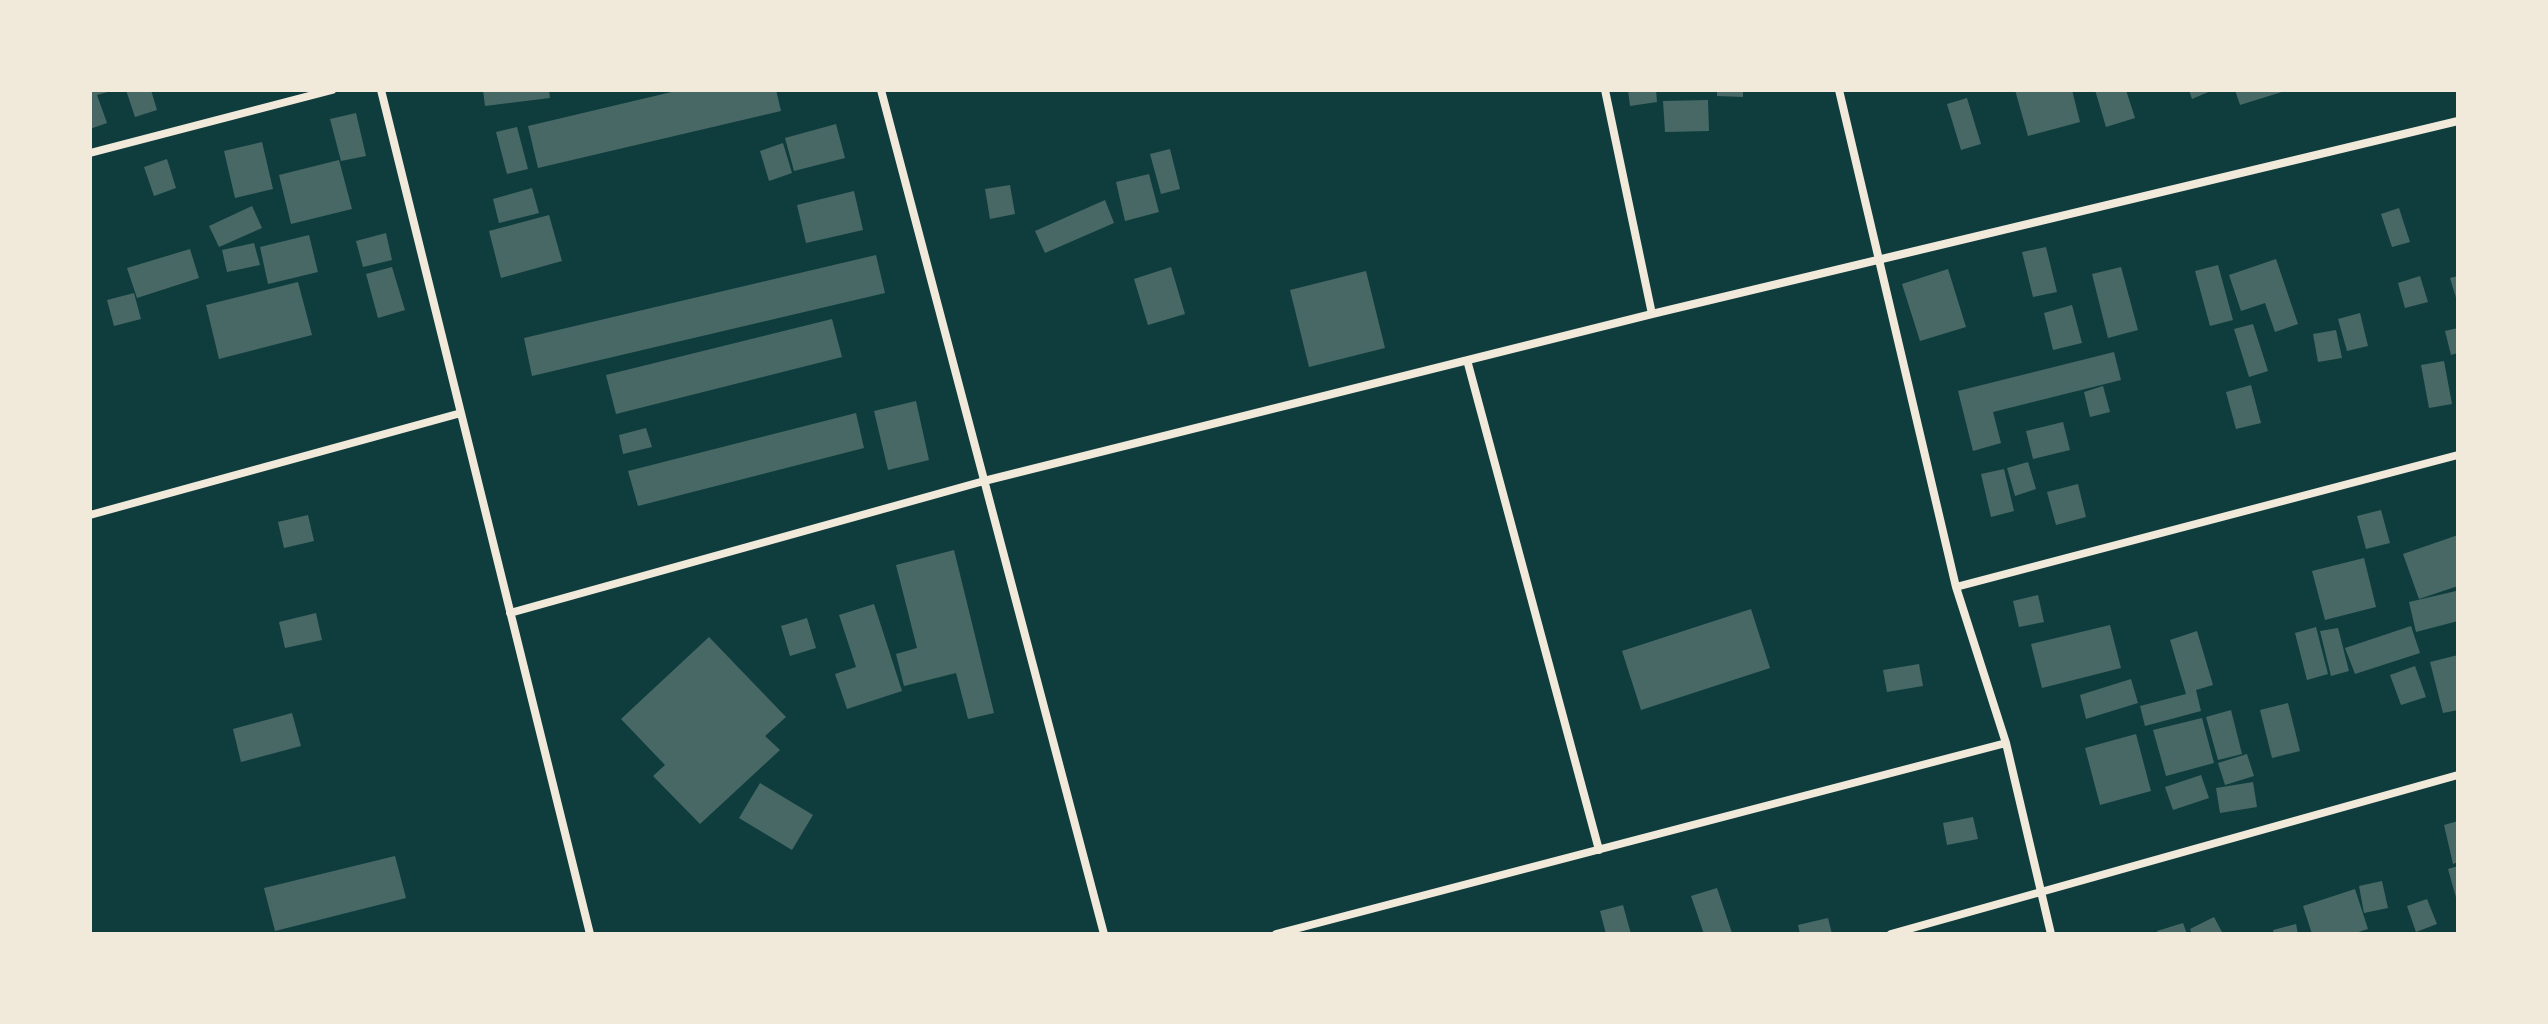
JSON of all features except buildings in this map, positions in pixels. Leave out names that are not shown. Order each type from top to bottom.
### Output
[{"type":"street","points":[[90,153],[332,90]]},
{"type":"street","points":[[381,90],[590,934]]},
{"type":"street","points":[[881,90],[1104,934]]},
{"type":"street","points":[[1605,90],[1652,314]]},
{"type":"street","points":[[1839,90],[1956,587],[2006,743],[2051,934]]},
{"type":"street","points":[[510,613],[984,481],[1652,314],[2458,121]]},
{"type":"street","points":[[1467,360],[1599,850]]},
{"type":"street","points":[[90,515],[461,413]]},
{"type":"street","points":[[1956,587],[2458,455]]},
{"type":"street","points":[[1276,934],[2006,743]]},
{"type":"street","points":[[1891,934],[2458,775]]}]
